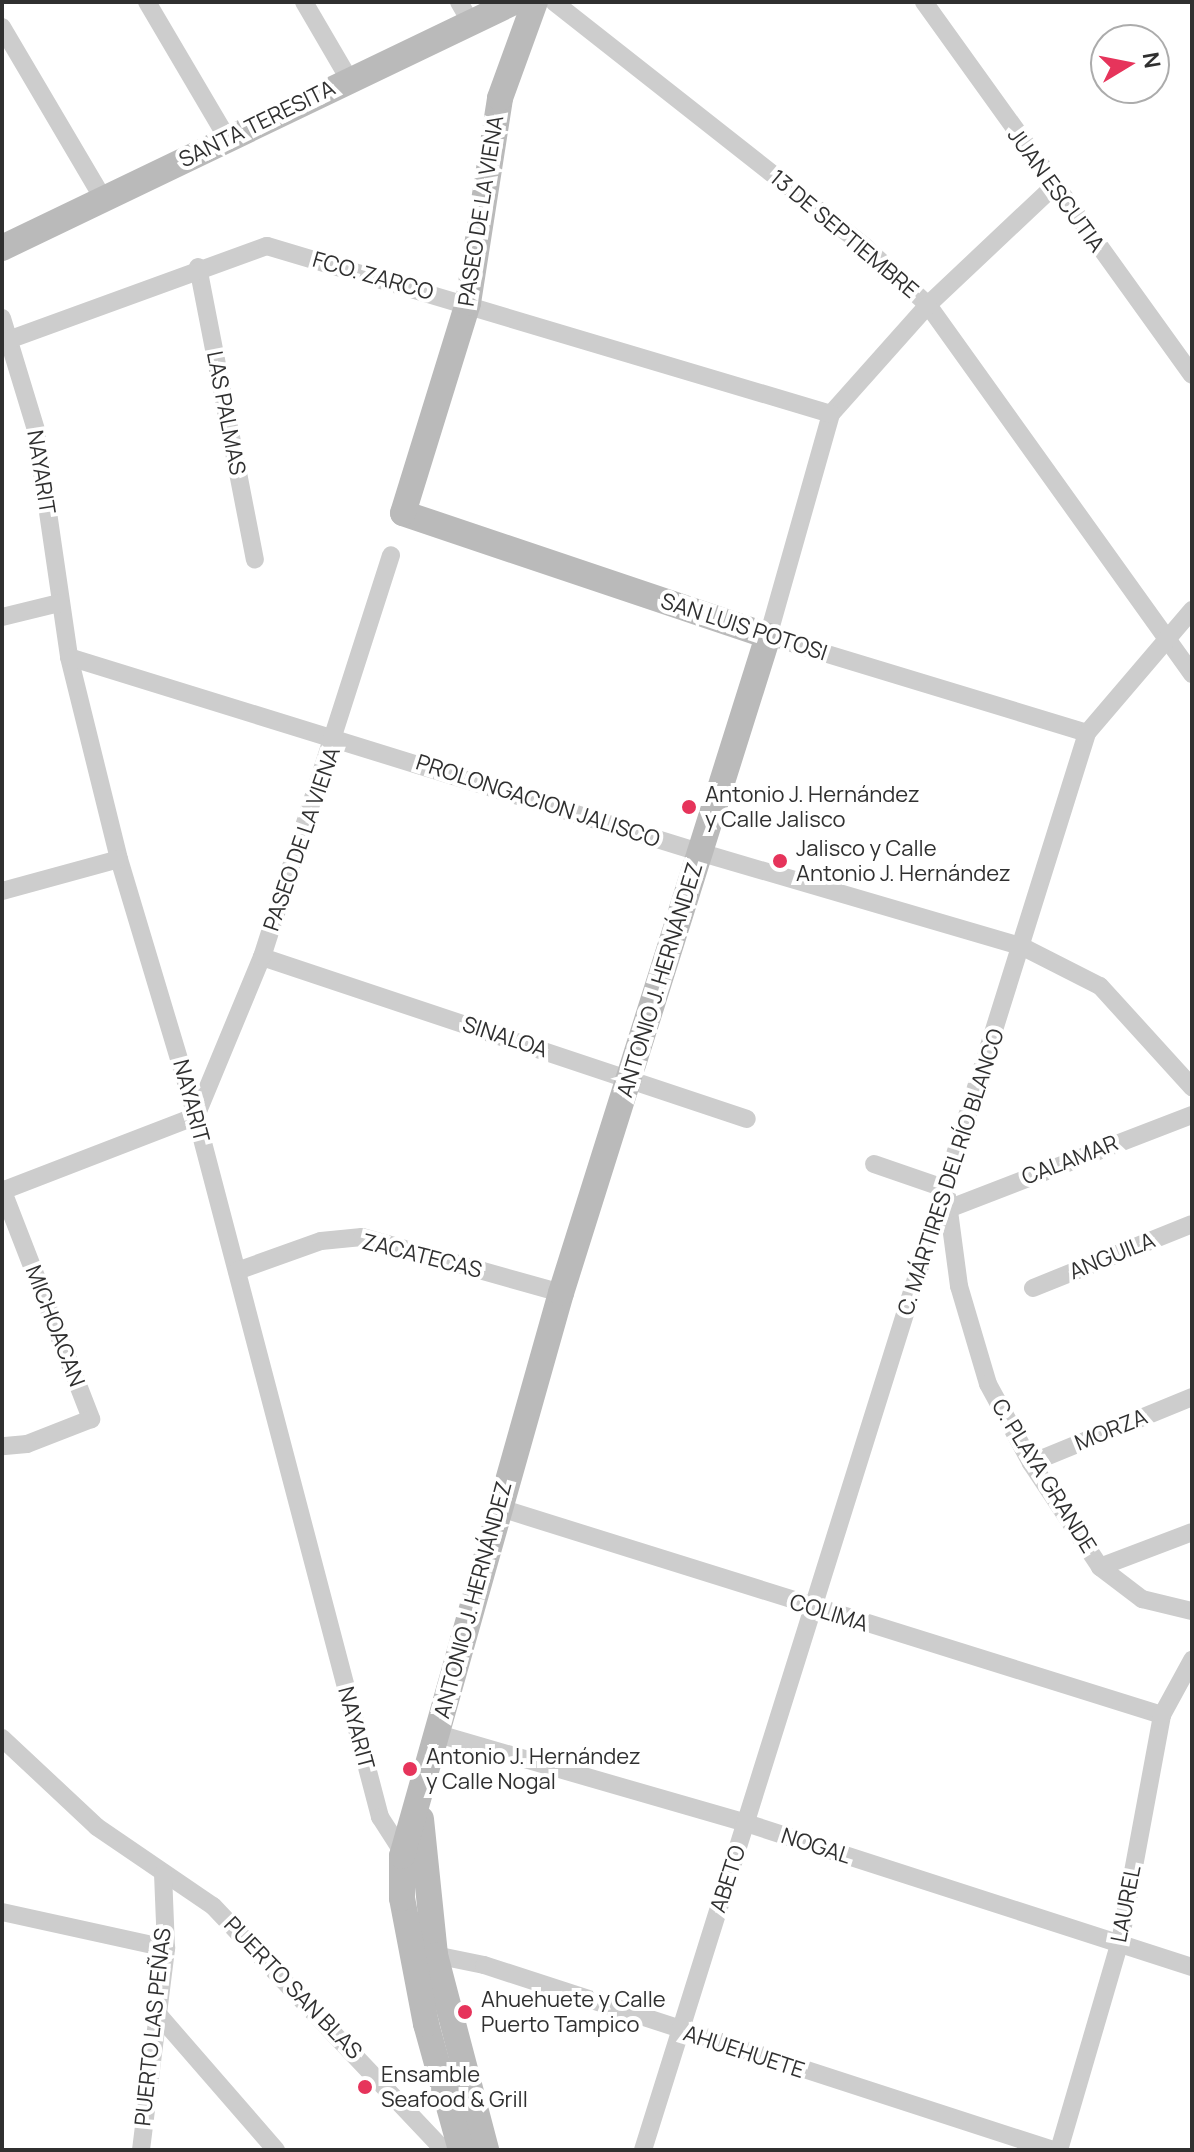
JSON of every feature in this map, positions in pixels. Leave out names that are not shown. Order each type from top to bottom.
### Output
[{"type":"street","points":[[147,2],[227,138]]},
{"type":"street","points":[[304,2],[349,79]]},
{"type":"street","name":"SANTA TERESITA","points":[[2,248],[349,79],[464,12],[514,2]]},
{"type":"street","name":"PASEO DE LA VIENA","points":[[403,513],[468,303],[500,98],[535,2]]},
{"type":"street","name":"13 DE SEPTIEMBRE","points":[[554,2],[864,246],[928,305],[1192,674]]},
{"type":"street","name":"JUAN ESCUTIA","points":[[924,2],[1053,187],[1192,375]]},
{"type":"street","points":[[2,27],[104,200]]},
{"type":"street","name":"ANTONIO J. HERNÁNDEZ","points":[[413,1858],[420,1807],[497,1507],[561,1293],[768,636],[831,414],[928,305],[1053,187]]},
{"type":"street","name":"FCO. ZARCO","points":[[11,339],[198,267],[267,246],[468,303],[831,414]]},
{"type":"street","name":"LAS PALMAS","points":[[198,267],[255,560]]},
{"type":"street","name":"NAYARIT","points":[[2,318],[11,339],[36,430],[69,657],[119,859],[196,1116],[380,1817],[413,1858]]},
{"type":"street","name":"SAN LUIS POTOSI","points":[[403,513],[768,636],[1087,733]]},
{"type":"street","name":"PASEO DE LA VIENA","points":[[196,1116],[262,957],[337,738],[391,555]]},
{"type":"street","points":[[2,617],[59,603]]},
{"type":"street","points":[[1087,733],[1192,610]]},
{"type":"street","name":"PROLONGACION JALISCO","points":[[69,657],[699,852],[1023,947],[1100,986],[1192,1087]]},
{"type":"street","name":"C. MÁRTIRES DEL RÍO BLANCO","points":[[811,1608],[1023,947],[1087,733]]},
{"type":"street","points":[[2,891],[119,859]]},
{"type":"street","name":"SINALOA","points":[[262,957],[747,1119]]},
{"type":"street","name":"CALAMAR","points":[[948,1209],[1192,1115]]},
{"type":"street","points":[[2,1190],[196,1116]]},
{"type":"street","points":[[874,1164],[946,1189]]},
{"type":"street","name":"C. PLAYA GRANDE","points":[[946,1189],[959,1286],[988,1384],[1031,1463],[1100,1567],[1142,1599],[1192,1611]]},
{"type":"street","name":"MICHOACAN","points":[[2,1190],[91,1419],[27,1444],[2,1446]]},
{"type":"street","name":"ANGUILA","points":[[1033,1288],[1192,1224]]},
{"type":"street","name":"ZACATECAS","points":[[237,1271],[321,1241],[362,1237],[561,1293]]},
{"type":"street","name":"MORZA","points":[[1031,1463],[1192,1397]]},
{"type":"street","name":"COLIMA","points":[[497,1507],[811,1608],[1162,1715]]},
{"type":"street","points":[[1100,1567],[1192,1532]]},
{"type":"street","name":"ABETO","points":[[643,2150],[811,1608]]},
{"type":"street","name":"LAUREL","points":[[1056,2150],[1120,1942],[1162,1715],[1192,1660]]},
{"type":"street","name":"NOGAL","points":[[438,1734],[746,1823],[1192,1967]]},
{"type":"street","points":[[2,1738],[97,1827],[163,1874]]},
{"type":"street","points":[[413,1858],[486,2150]]},
{"type":"street","points":[[413,1858],[402,1898],[426,2024],[461,2150]]},
{"type":"street","name":"PUERTO LAS PEÑAS","points":[[141,2150],[166,1948],[163,1874]]},
{"type":"street","name":"PUERTO SAN BLAS","points":[[163,1874],[213,1906],[444,2150]]},
{"type":"street","points":[[2,1912],[166,1948]]},
{"type":"street","name":"AHUEHUETE","points":[[435,1955],[484,1965],[679,2031],[1056,2150]]},
{"type":"street","points":[[156,2012],[276,2150]]},
{"type":"place","name":"Antonio J. Hernández y Calle Jalisco","points":[[689,807]]},
{"type":"place","name":"Jalisco y Calle Antonio J. Hernández","points":[[780,861]]},
{"type":"place","name":"Antonio J. Hernández y Calle Nogal","points":[[410,1769]]},
{"type":"place","name":"Ahuehuete y Calle Puerto Tampico","points":[[465,2012]]},
{"type":"place","name":"Ensamble Seafood & Grill","points":[[365,2087]]}]
